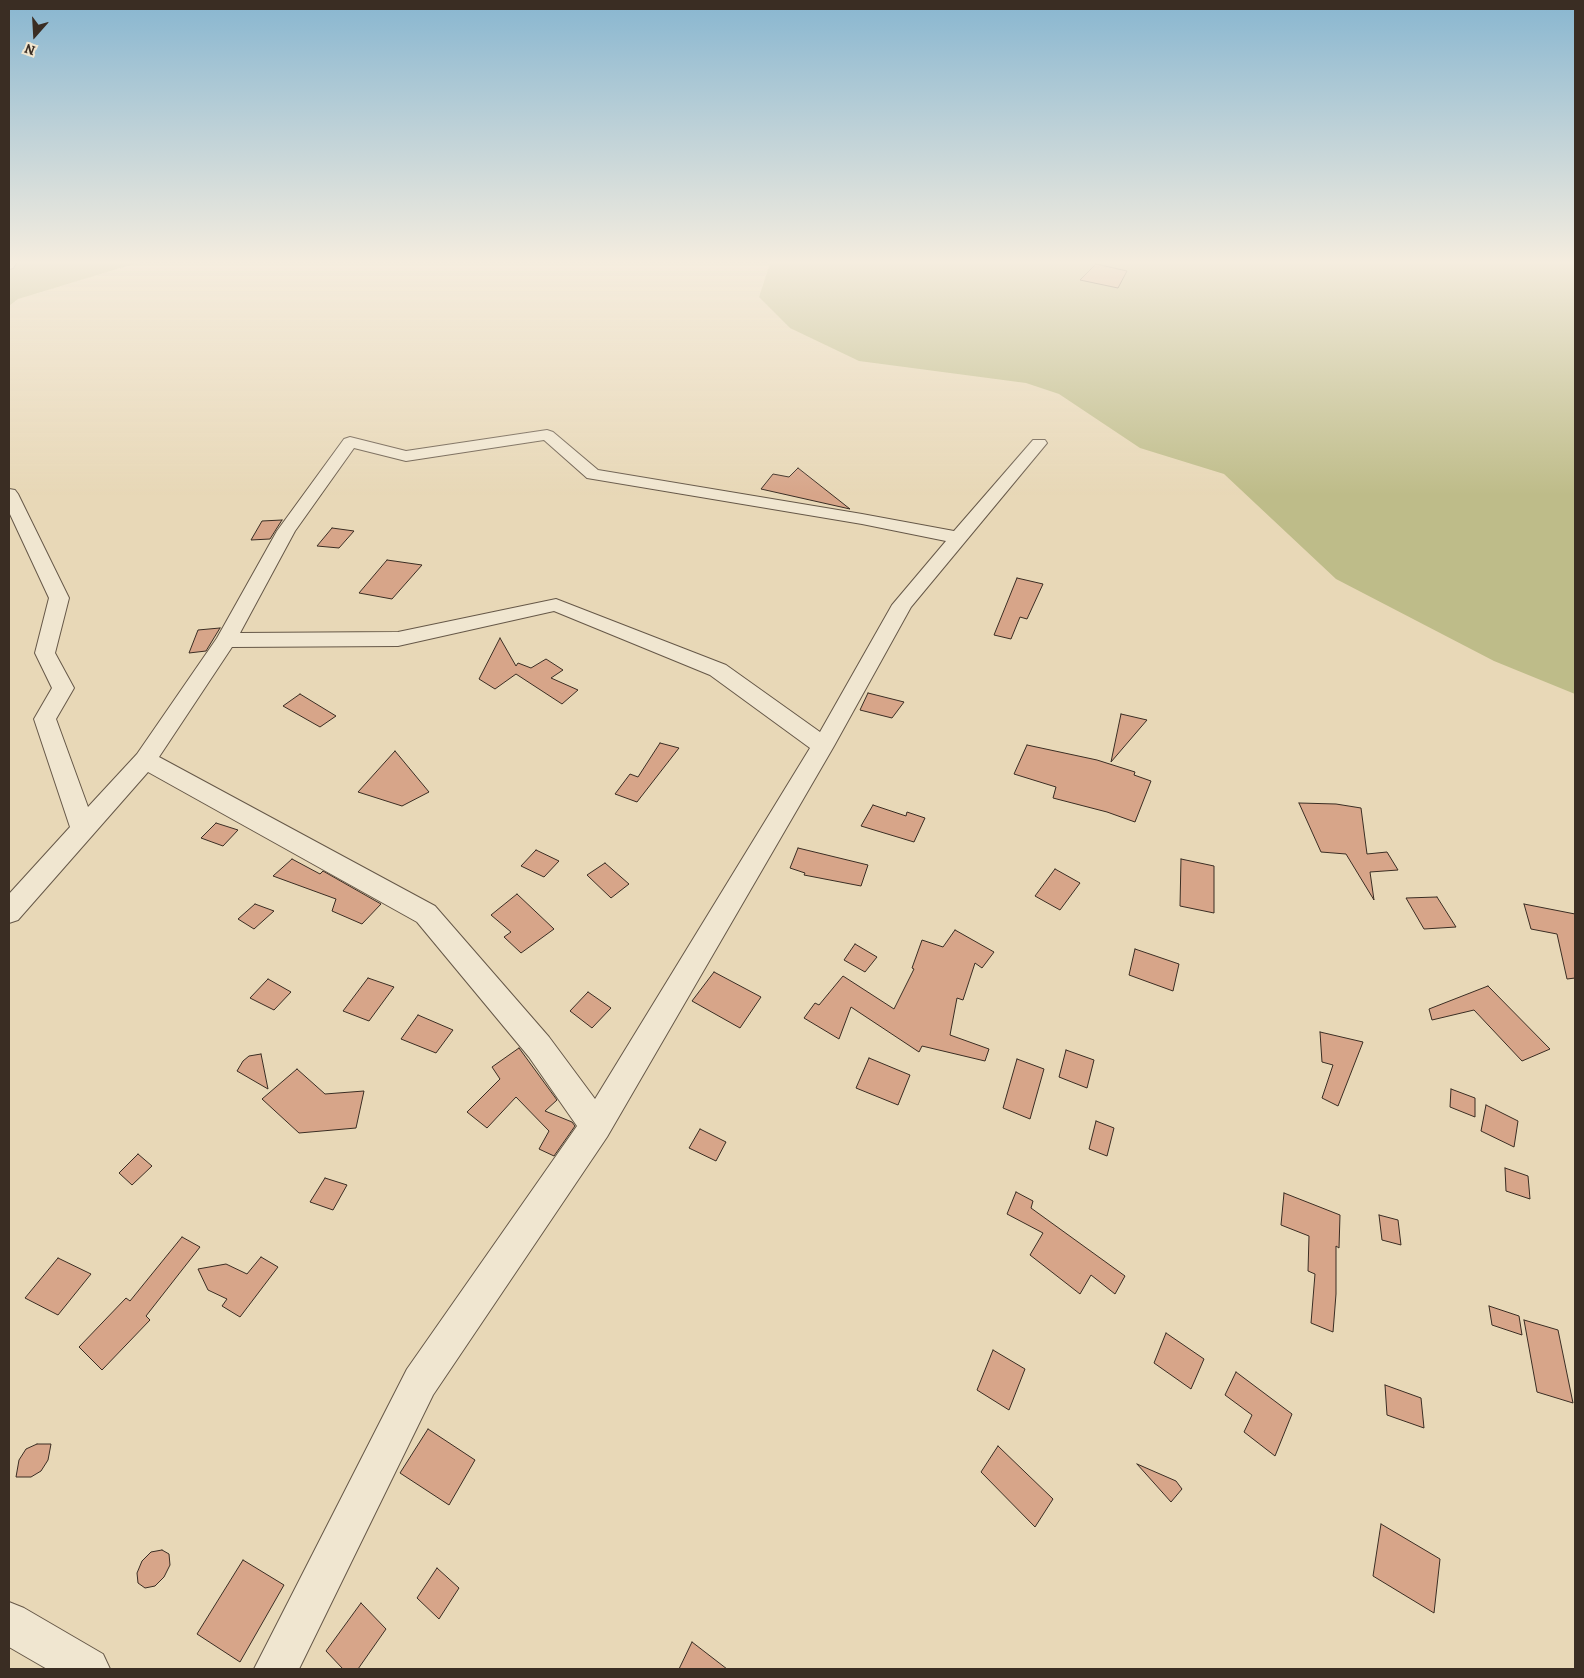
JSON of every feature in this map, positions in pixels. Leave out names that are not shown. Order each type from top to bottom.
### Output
[{"type":"street","points":[[9,912],[145,760],[226,640],[286,531],[350,442],[406,456],[548,435],[592,474],[960,538]]},
{"type":"street","points":[[276,1669],[420,1382],[596,1126],[823,746],[902,605],[1040,443]]},
{"type":"street","points":[[9,494],[59,598],[45,653],[63,688],[45,719],[84,830]]},
{"type":"street","points":[[226,640],[398,638],[556,605],[718,670],[823,746]]},
{"type":"street","points":[[145,760],[426,914],[539,1047],[596,1126]]},
{"type":"street","points":[[9,1623],[88,1669]]},
{"type":"shaded area","points":[[812,338],[1575,338],[1575,694],[1494,661],[1336,579],[1224,474],[1140,448],[1059,394],[1026,383],[859,361]]},
{"type":"building","points":[[798,468],[850,509],[761,489],[773,474],[789,477]]},
{"type":"building","points":[[282,520],[270,539],[251,540],[262,521]]},
{"type":"building","points":[[332,528],[354,531],[339,548],[317,546]]},
{"type":"building","points":[[387,560],[422,565],[392,599],[359,593]]},
{"type":"building","points":[[1017,578],[1043,584],[1027,619],[1020,617],[1011,639],[994,635]]},
{"type":"building","points":[[220,628],[206,651],[189,653],[198,630]]},
{"type":"building","points":[[500,638],[516,666],[518,663],[531,668],[546,659],[563,670],[551,678],[578,690],[562,704],[516,674],[495,689],[479,679]]},
{"type":"building","points":[[868,693],[904,702],[892,718],[860,710]]},
{"type":"building","points":[[300,694],[336,716],[320,727],[283,706]]},
{"type":"building","points":[[1121,714],[1147,720],[1111,762]]},
{"type":"building","points":[[660,743],[679,748],[637,802],[615,794],[630,774],[638,777]]},
{"type":"building","points":[[1027,745],[1097,760],[1135,772],[1134,775],[1151,781],[1135,822],[1107,812],[1053,798],[1056,787],[1014,774]]},
{"type":"building","points":[[395,751],[429,792],[402,806],[358,792]]},
{"type":"building","points":[[1299,803],[1336,804],[1361,808],[1367,854],[1387,852],[1398,870],[1370,872],[1374,900],[1346,854],[1321,852]]},
{"type":"building","points":[[873,805],[906,816],[907,812],[925,818],[914,842],[861,826]]},
{"type":"building","points":[[216,823],[238,830],[223,846],[201,838]]},
{"type":"building","points":[[798,848],[868,865],[861,886],[804,875],[805,873],[790,868]]},
{"type":"building","points":[[536,850],[559,861],[544,877],[521,866]]},
{"type":"building","points":[[292,859],[320,874],[323,871],[381,904],[362,924],[332,911],[336,899],[273,876]]},
{"type":"building","points":[[1181,859],[1214,866],[1214,913],[1180,906]]},
{"type":"building","points":[[605,863],[629,884],[611,898],[587,875]]},
{"type":"building","points":[[1055,869],[1080,883],[1060,910],[1035,896]]},
{"type":"building","points":[[517,894],[554,929],[521,953],[504,937],[511,932],[491,915]]},
{"type":"building","points":[[1437,897],[1456,927],[1424,929],[1406,898]]},
{"type":"building","points":[[255,904],[274,911],[254,929],[238,919]]},
{"type":"building","points":[[1524,904],[1575,914],[1575,978],[1567,979],[1557,934],[1531,929]]},
{"type":"building","points":[[955,930],[994,952],[982,968],[975,963],[963,1000],[957,998],[950,1035],[989,1049],[985,1061],[922,1046],[919,1052],[851,1007],[839,1039],[804,1018],[815,1003],[819,1005],[843,976],[894,1009],[914,969],[912,968],[922,940],[943,947]]},
{"type":"building","points":[[855,944],[877,957],[865,972],[844,960]]},
{"type":"building","points":[[1135,949],[1179,964],[1173,991],[1129,975]]},
{"type":"building","points":[[714,972],[761,997],[740,1028],[692,1001]]},
{"type":"building","points":[[368,978],[394,987],[369,1021],[343,1011]]},
{"type":"building","points":[[268,979],[291,992],[274,1010],[250,998]]},
{"type":"building","points":[[1488,986],[1550,1049],[1522,1061],[1474,1010],[1432,1020],[1429,1009]]},
{"type":"building","points":[[588,992],[611,1008],[592,1028],[570,1011]]},
{"type":"building","points":[[418,1015],[453,1030],[436,1053],[401,1039]]},
{"type":"building","points":[[1320,1032],[1363,1042],[1338,1106],[1322,1098],[1333,1065],[1322,1062]]},
{"type":"building","points":[[519,1048],[557,1100],[545,1111],[572,1122],[575,1126],[554,1156],[539,1149],[549,1131],[516,1097],[487,1128],[467,1112],[500,1079],[492,1067]]},
{"type":"building","points":[[1066,1050],[1094,1060],[1087,1088],[1059,1077]]},
{"type":"building","points":[[261,1054],[268,1089],[237,1071],[243,1061],[249,1056]]},
{"type":"building","points":[[869,1058],[910,1075],[898,1105],[856,1088]]},
{"type":"building","points":[[1017,1059],[1044,1069],[1030,1119],[1003,1108]]},
{"type":"building","points":[[297,1069],[325,1094],[364,1091],[356,1128],[299,1133],[262,1099]]},
{"type":"building","points":[[1451,1089],[1475,1098],[1475,1117],[1450,1107]]},
{"type":"building","points":[[1486,1105],[1518,1121],[1514,1147],[1481,1131]]},
{"type":"building","points":[[1096,1121],[1114,1128],[1107,1156],[1089,1149]]},
{"type":"building","points":[[700,1129],[726,1142],[716,1161],[689,1148]]},
{"type":"building","points":[[138,1154],[152,1166],[132,1185],[119,1173]]},
{"type":"building","points":[[1505,1168],[1528,1176],[1530,1199],[1506,1191]]},
{"type":"building","points":[[325,1178],[347,1185],[333,1210],[310,1202]]},
{"type":"building","points":[[1016,1192],[1033,1201],[1031,1208],[1125,1276],[1115,1294],[1091,1275],[1080,1294],[1030,1255],[1043,1233],[1007,1214]]},
{"type":"building","points":[[1284,1193],[1340,1215],[1339,1248],[1336,1246],[1336,1294],[1333,1332],[1311,1323],[1315,1274],[1308,1271],[1309,1236],[1281,1225]]},
{"type":"building","points":[[1379,1215],[1398,1220],[1401,1245],[1382,1240]]},
{"type":"building","points":[[182,1237],[200,1247],[146,1316],[150,1320],[102,1370],[79,1347],[126,1298],[130,1301]]},
{"type":"building","points":[[261,1257],[278,1267],[240,1317],[222,1306],[227,1299],[208,1290],[198,1269],[226,1264],[247,1274]]},
{"type":"building","points":[[58,1258],[91,1274],[58,1315],[25,1298]]},
{"type":"building","points":[[1489,1306],[1519,1316],[1522,1335],[1492,1325]]},
{"type":"building","points":[[1524,1320],[1558,1330],[1573,1403],[1537,1392]]},
{"type":"building","points":[[1166,1333],[1204,1359],[1191,1389],[1154,1363]]},
{"type":"building","points":[[993,1350],[1025,1369],[1009,1410],[977,1390]]},
{"type":"building","points":[[1236,1372],[1292,1414],[1275,1456],[1244,1432],[1252,1415],[1225,1395]]},
{"type":"building","points":[[1385,1385],[1421,1398],[1424,1428],[1387,1415]]},
{"type":"building","points":[[428,1429],[475,1460],[449,1505],[400,1473]]},
{"type":"building","points":[[37,1444],[51,1444],[48,1460],[41,1471],[31,1477],[16,1477],[19,1460],[26,1449]]},
{"type":"building","points":[[998,1446],[1053,1499],[1035,1527],[981,1472]]},
{"type":"building","points":[[1137,1464],[1176,1481],[1182,1489],[1171,1502]]},
{"type":"building","points":[[1381,1524],[1440,1559],[1434,1613],[1373,1576]]},
{"type":"building","points":[[162,1550],[169,1554],[170,1565],[164,1577],[155,1586],[145,1588],[138,1583],[137,1573],[142,1561],[151,1552]]},
{"type":"building","points":[[243,1560],[284,1585],[240,1662],[197,1634]]},
{"type":"building","points":[[437,1568],[459,1588],[439,1619],[417,1598]]},
{"type":"building","points":[[361,1603],[386,1629],[358,1669],[343,1669],[326,1651]]},
{"type":"building","points":[[692,1642],[727,1669],[679,1669]]}]
